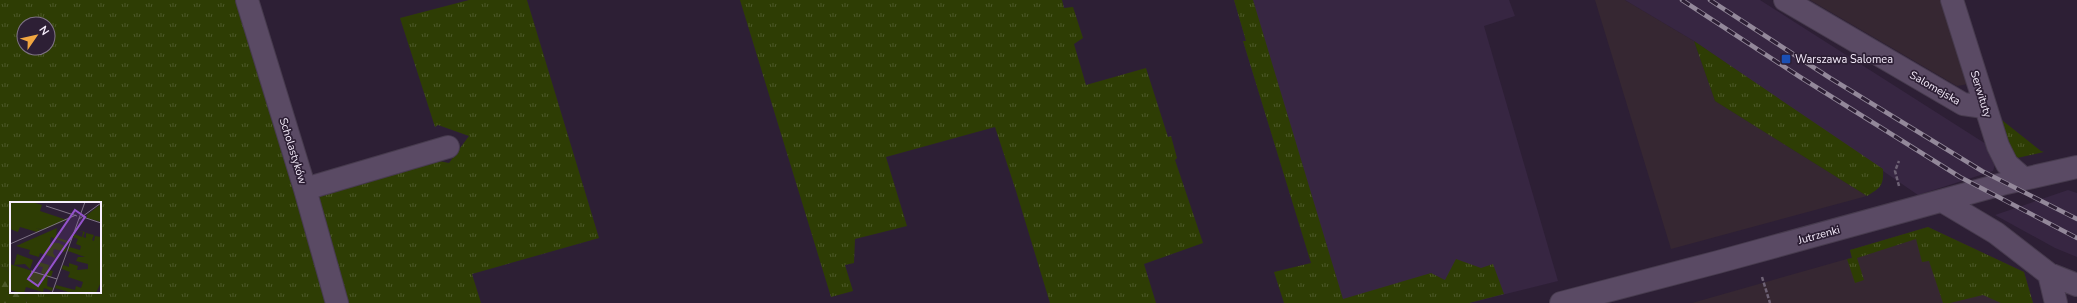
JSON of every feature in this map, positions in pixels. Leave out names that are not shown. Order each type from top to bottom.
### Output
[{"type":"street","name":"Scholastyków","points":[[247,0],[305,189],[337,303]]},
{"type":"street","name":"Salomejska","points":[[1785,0],[1963,104],[1984,107]]},
{"type":"street","name":"Serwituty","points":[[1952,0],[1984,107],[1998,146],[2007,164],[2024,180]]},
{"type":"street","points":[[305,189],[448,147]]},
{"type":"street","name":"Jutrzenki","points":[[1561,303],[2077,167]]},
{"type":"street","points":[[1944,202],[1996,233],[2049,274],[2077,285]]},
{"type":"street","points":[[2049,274],[2056,303]]},
{"type":"path","points":[[1899,161],[1895,171],[1900,189]]},
{"type":"path","points":[[1763,282],[1770,303]]},
{"type":"shaded area","points":[[1234,0],[1509,0],[1515,16],[1484,26],[1558,281],[1469,303],[1324,303],[1243,41],[1246,41]]},
{"type":"shaded area","points":[[1595,0],[1625,0],[1694,41],[1715,101],[1867,196],[1671,249]]},
{"type":"shaded area","points":[[1625,0],[1760,0],[1986,144],[1997,158],[1993,171],[1918,195],[1694,41]]},
{"type":"shaded area","points":[[1810,0],[1943,0],[1969,84],[1957,86]]},
{"type":"shaded area","points":[[2068,190],[2077,193],[2077,257],[2055,248],[1995,215]]},
{"type":"shaded area","points":[[1928,227],[2024,272],[2033,303],[1692,303],[1852,258],[1850,250]]},
{"type":"green space","points":[[0,0],[238,0],[329,303],[27,303],[24,293],[101,293],[101,202],[10,202],[10,272],[0,265]]},
{"type":"green space","points":[[469,0],[527,0],[599,238],[472,274],[481,303],[346,303],[314,195],[434,160],[449,163],[469,136],[438,125],[435,127],[400,18]]},
{"type":"green space","points":[[740,0],[1062,0],[1064,8],[1073,7],[1083,38],[1074,44],[1086,85],[1146,68],[1168,137],[1171,136],[1177,158],[1175,160],[1203,243],[1144,264],[1156,303],[1050,303],[995,127],[886,157],[907,226],[855,239],[854,263],[845,265],[853,291],[831,297]]},
{"type":"green space","points":[[1234,0],[1253,0],[1343,299],[1431,273],[1445,280],[1456,259],[1481,268],[1493,264],[1504,294],[1469,303],[1284,303],[1274,272],[1311,263],[1243,41],[1246,41]]},
{"type":"green space","points":[[1694,41],[1883,169],[1883,179],[1880,186],[1867,196],[1715,101]]},
{"type":"green space","points":[[1993,113],[2044,152],[2017,158],[2010,150]]},
{"type":"green space","points":[[1928,227],[2024,272],[2033,303],[2001,303],[1983,295],[1950,303],[1943,303],[1929,261],[1922,262],[1916,239],[1857,258],[1864,280],[1855,283],[1847,259],[1852,258],[1850,250]]},
{"type":"green space","points":[[0,265],[10,272],[10,293],[24,293],[27,303],[0,303]]},
{"type":"railway","points":[[1682,0],[1800,77],[1960,177],[2077,238]]},
{"type":"railway","points":[[1710,0],[1830,78],[1982,171],[2077,219]]},
{"type":"place","name":"Warszawa Salomea","points":[[1786,59]]}]
